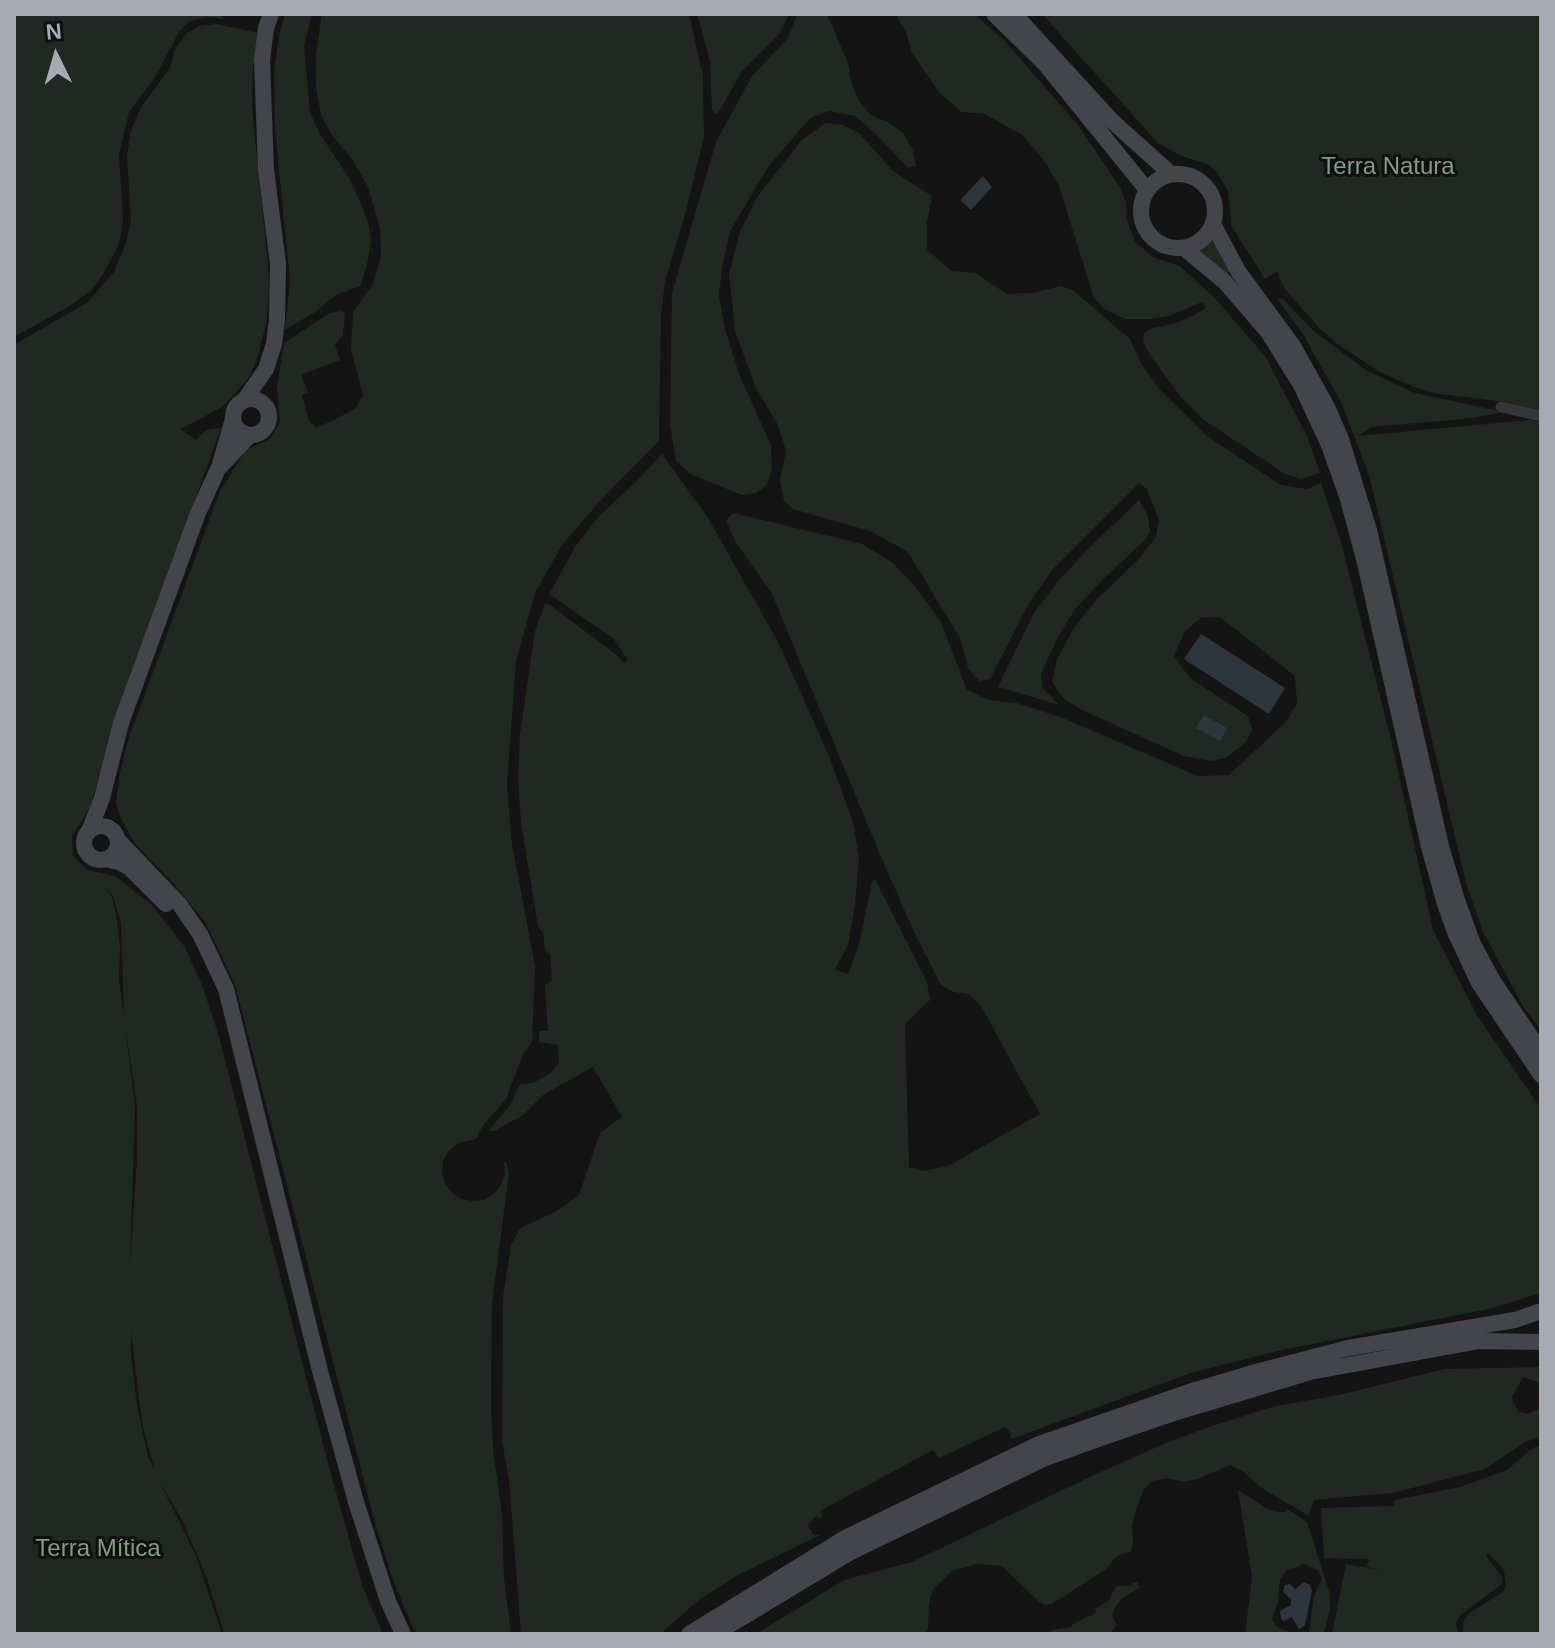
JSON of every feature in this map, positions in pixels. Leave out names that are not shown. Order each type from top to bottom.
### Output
[{"type":"main road","points":[[271,14],[262,60],[266,169],[278,264],[274,344],[266,369],[234,409],[218,469],[198,513],[121,723],[105,785],[83,842],[86,853],[96,859],[119,862],[130,868],[176,916],[191,939],[216,992],[302,1344],[345,1505],[378,1605],[392,1634]]},
{"type":"main road","points":[[994,14],[1045,64],[1147,190]]},
{"type":"main road","points":[[1014,14],[1112,121],[1171,174]]},
{"type":"main road","points":[[1171,174],[1189,175],[1204,183],[1214,198],[1216,208],[1213,224],[1199,242],[1184,248],[1167,246],[1149,233],[1141,212],[1147,190],[1162,177],[1171,174]]},
{"type":"main road","points":[[1213,224],[1238,271],[1293,346],[1341,439],[1369,530],[1441,846],[1457,900],[1473,944],[1493,981],[1541,1052]]},
{"type":"main road","points":[[1184,248],[1225,282],[1268,332],[1301,385],[1325,435],[1340,470],[1358,535],[1426,834],[1445,904],[1479,983],[1541,1075]]},
{"type":"main road","points":[[218,469],[250,435],[266,429],[270,419],[266,369]]},
{"type":"main road","points":[[245,399],[259,400],[269,410]]},
{"type":"main road","points":[[233,419],[238,430],[250,435]]},
{"type":"main road","points":[[105,785],[107,815],[115,835],[116,850],[105,859]]},
{"type":"main road","points":[[90,829],[99,826],[115,835],[180,905],[200,934],[226,989],[352,1488],[388,1601],[403,1634]]},
{"type":"main road","points":[[689,1634],[845,1538],[1039,1444],[1256,1372],[1348,1348],[1515,1320],[1541,1311]]},
{"type":"main road","points":[[715,1634],[851,1552],[1043,1459],[1101,1438],[1310,1372],[1479,1341],[1541,1342]]},
{"type":"street","points":[[1501,407],[1541,416]]},
{"type":"green space","points":[[14,14],[219,14],[225,19],[209,17],[190,21],[179,32],[154,79],[129,112],[119,154],[121,234],[117,249],[103,274],[92,290],[68,307],[14,337]]},
{"type":"green space","points":[[285,14],[312,14],[304,45],[310,112],[320,134],[351,181],[368,221],[371,240],[360,286],[336,295],[285,330],[290,280],[275,131],[274,71]]},
{"type":"green space","points":[[322,14],[689,14],[703,76],[704,136],[665,281],[661,315],[659,441],[562,545],[535,593],[516,661],[507,785],[512,844],[535,966],[532,1042],[523,1054],[506,1099],[476,1139],[458,1143],[443,1161],[445,1183],[461,1199],[484,1200],[494,1194],[505,1174],[504,1162],[509,1173],[492,1303],[491,1404],[511,1634],[416,1634],[392,1577],[375,1523],[235,985],[205,922],[135,844],[116,803],[129,737],[220,491],[246,450],[270,439],[280,422],[277,386],[284,343],[328,314],[345,313],[343,335],[335,345],[340,360],[301,375],[308,393],[302,395],[309,421],[316,428],[336,419],[356,408],[363,395],[351,349],[353,312],[373,284],[381,257],[380,228],[368,187],[321,115],[316,87],[316,53]]},
{"type":"green space","points":[[697,14],[789,14],[780,33],[743,70],[715,114],[712,109],[710,61]]},
{"type":"green space","points":[[798,14],[827,14],[848,63],[851,82],[859,100],[870,115],[888,122],[904,134],[913,150],[916,166],[907,167],[855,116],[829,111],[810,118],[768,167],[730,231],[719,296],[725,329],[739,374],[771,445],[772,469],[767,485],[756,493],[742,495],[690,474],[676,461],[670,425],[672,293],[716,142],[752,76],[787,39]]},
{"type":"green space","points":[[896,14],[974,14],[1004,40],[1077,124],[1120,187],[1135,242],[1153,257],[1179,266],[1212,295],[1265,356],[1307,436],[1320,473],[1301,479],[1285,474],[1204,420],[1180,396],[1150,355],[1143,341],[1144,333],[1196,314],[1206,308],[1202,302],[1169,316],[1149,319],[1125,319],[1106,310],[1094,298],[1059,186],[1044,160],[1022,135],[985,114],[961,112],[939,92],[912,53],[906,32]]},
{"type":"green space","name":"Terra Natura","points":[[1042,14],[1541,14],[1541,412],[1507,402],[1439,394],[1417,388],[1378,371],[1339,345],[1320,329],[1284,288],[1277,271],[1265,279],[1232,227],[1228,191],[1216,171],[1158,143]]},
{"type":"green space","name":"Terra Mítica","points":[[216,24],[259,33],[253,65],[252,108],[268,264],[266,325],[248,379],[222,407],[181,429],[196,440],[206,430],[221,428],[132,673],[89,809],[72,836],[73,856],[88,870],[115,876],[152,905],[184,946],[201,982],[218,1033],[330,1471],[363,1588],[383,1634],[224,1634],[207,1578],[182,1520],[160,1482],[196,1556],[222,1634],[14,1634],[14,345],[88,302],[114,272],[131,221],[127,156],[131,130],[142,106],[170,68],[176,47],[187,33],[200,26]],"holes":[[[102,885],[113,896],[121,923],[124,1016],[116,914],[112,897]],[[125,1025],[137,1106],[130,1264],[135,1107]],[[131,1331],[142,1423],[155,1471],[148,1457],[137,1406]]]},
{"type":"green space","points":[[825,123],[842,125],[859,133],[893,171],[932,196],[927,222],[927,250],[952,271],[975,273],[1007,294],[1033,293],[1061,286],[1073,290],[1130,339],[1141,363],[1160,390],[1207,436],[1281,485],[1307,489],[1321,483],[1341,542],[1392,744],[1433,930],[1477,1015],[1541,1109],[1541,1293],[1493,1308],[1282,1350],[1191,1373],[1014,1438],[1010,1438],[1011,1433],[1005,1427],[939,1458],[933,1450],[820,1511],[823,1518],[814,1517],[808,1526],[814,1535],[820,1535],[738,1575],[700,1599],[660,1634],[521,1634],[509,1480],[502,1441],[503,1297],[511,1245],[520,1228],[557,1211],[579,1195],[600,1133],[622,1117],[593,1067],[543,1095],[522,1116],[494,1131],[489,1130],[510,1105],[520,1084],[533,1083],[551,1073],[559,1063],[557,1045],[539,1042],[539,1031],[548,1031],[545,985],[552,980],[550,954],[545,951],[543,932],[538,927],[521,822],[518,780],[520,734],[535,631],[545,604],[624,663],[628,660],[613,638],[549,594],[575,547],[599,516],[662,454],[708,518],[777,640],[827,751],[853,822],[859,857],[855,905],[848,945],[835,969],[848,974],[859,945],[872,881],[875,879],[927,982],[930,1000],[905,1024],[909,1167],[923,1171],[948,1166],[1040,1114],[981,1006],[968,994],[954,992],[941,985],[879,852],[772,594],[735,541],[726,520],[734,513],[862,544],[893,563],[940,620],[967,690],[989,700],[1017,703],[1063,718],[1198,776],[1229,775],[1285,723],[1297,704],[1295,676],[1221,618],[1202,617],[1185,631],[1174,656],[1190,678],[1248,716],[1252,730],[1246,742],[1227,757],[1211,761],[1184,756],[1064,699],[1052,682],[1057,659],[1073,629],[1156,537],[1159,520],[1147,489],[1139,483],[1053,569],[1029,603],[990,679],[979,681],[968,668],[961,640],[908,552],[870,531],[793,509],[784,501],[780,480],[786,451],[778,425],[756,388],[735,331],[729,274],[740,232],[757,197],[801,141]]},
{"type":"green space","points":[[1212,236],[1231,270],[1226,275],[1198,248]]},
{"type":"green space","points":[[1282,298],[1316,333],[1367,371],[1415,393],[1504,412],[1372,427],[1357,436],[1530,420],[1541,422],[1541,1030],[1524,1008],[1483,932],[1466,883],[1369,475],[1341,402],[1303,334],[1278,300]]},
{"type":"green space","points":[[1139,500],[1148,516],[1150,532],[1075,609],[1041,674],[1043,689],[1060,705],[998,687],[1034,613],[1058,581]]},
{"type":"green space","points":[[1541,1367],[1541,1383],[1523,1377],[1512,1396],[1519,1412],[1528,1414],[1541,1405],[1541,1435],[1485,1469],[1393,1493],[1314,1500],[1309,1516],[1230,1465],[1184,1482],[1167,1478],[1152,1481],[1143,1491],[1136,1509],[1130,1552],[1117,1556],[1106,1569],[1052,1604],[1045,1605],[1038,1601],[1002,1566],[976,1564],[952,1571],[933,1589],[925,1634],[756,1634],[844,1580],[912,1562],[1096,1474],[1212,1426],[1275,1406],[1339,1395],[1445,1369]]},
{"type":"green space","points":[[1541,1445],[1541,1634],[1463,1634],[1463,1622],[1468,1614],[1503,1592],[1506,1586],[1504,1570],[1488,1553],[1489,1560],[1502,1577],[1502,1584],[1459,1616],[1456,1623],[1458,1634],[1332,1634],[1346,1564],[1386,1571],[1367,1567],[1369,1559],[1324,1558],[1321,1508],[1394,1506],[1395,1500],[1460,1487],[1507,1470],[1530,1450]]},
{"type":"green space","points":[[1238,1490],[1266,1508],[1276,1512],[1286,1512],[1287,1509],[1307,1522],[1330,1594],[1324,1634],[1306,1634],[1309,1632],[1314,1596],[1322,1578],[1318,1570],[1304,1564],[1286,1571],[1280,1580],[1272,1619],[1277,1627],[1294,1634],[1245,1634],[1252,1577]]},
{"type":"green space","points":[[1137,1582],[1140,1587],[1121,1599],[1114,1609],[1112,1616],[1117,1625],[1109,1634],[1048,1634],[1052,1630],[1072,1627],[1090,1617],[1097,1611],[1095,1609],[1111,1599],[1117,1586],[1132,1586]]},
{"type":"shaded area","points":[[983,176],[992,187],[971,210],[961,201],[962,198]]},
{"type":"shaded area","points":[[1201,634],[1285,688],[1269,714],[1184,659]]},
{"type":"shaded area","points":[[1204,715],[1227,728],[1220,741],[1196,728]]},
{"type":"shaded area","points":[[1304,1582],[1310,1585],[1312,1591],[1305,1625],[1299,1629],[1292,1617],[1284,1621],[1281,1619],[1280,1611],[1291,1605],[1291,1599],[1283,1592],[1285,1585],[1290,1584],[1295,1589]]}]
